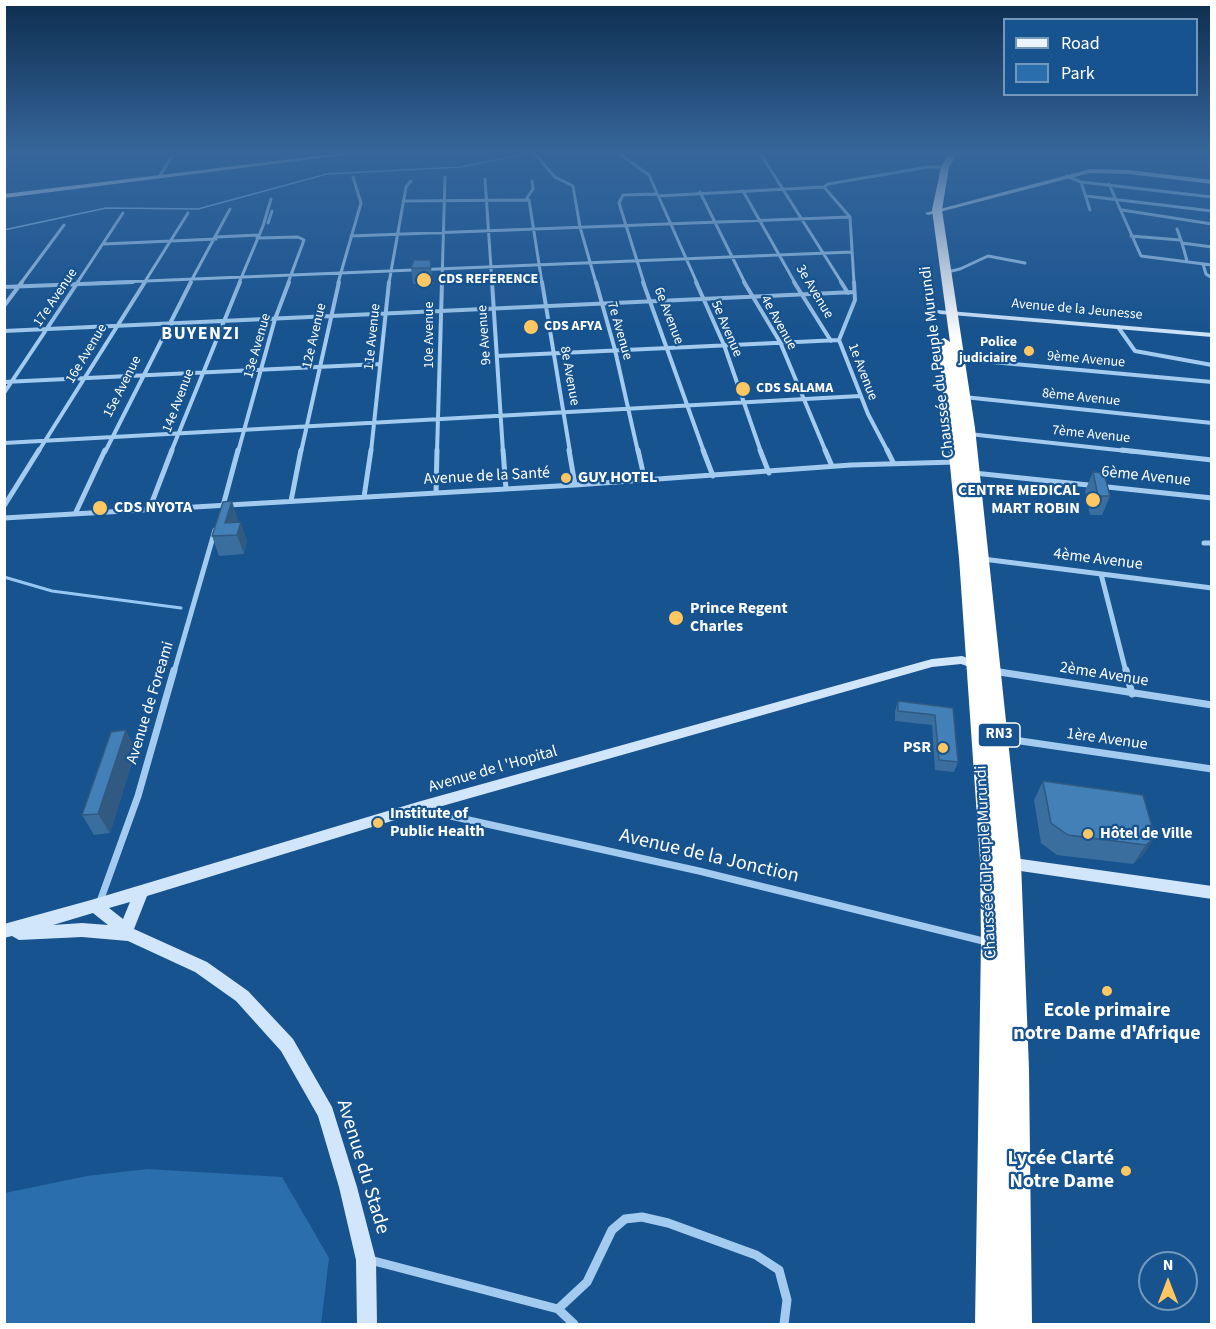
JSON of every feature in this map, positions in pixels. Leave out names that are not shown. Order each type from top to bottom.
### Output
[{"type":"highway","name":"Chaussée du Peuple Murundi","points":[[934,215],[947,272],[947,313],[958,358],[957,397],[969,434],[966,465],[1016,1069],[1017,1324]]},
{"type":"highway","name":"Chaussée du Peuple Murundi","points":[[934,215],[966,465],[982,559],[984,668],[999,738],[1000,862],[993,943],[990,1324]]},
{"type":"street","name":"17e Avenue","points":[[4,393],[122,215]]},
{"type":"street","name":"16e Avenue","points":[[4,506],[187,215]]},
{"type":"street","name":"15e Avenue","points":[[75,514],[142,374],[227,215]]},
{"type":"street","name":"14e Avenue","points":[[149,510],[202,371],[240,278],[260,237],[266,215]]},
{"type":"street","points":[[103,244],[260,237],[270,215]]},
{"type":"street","name":"12e Avenue","points":[[291,501],[329,316],[357,215]]},
{"type":"street","name":"11e Avenue","points":[[364,497],[375,423],[384,313],[401,215]]},
{"type":"street","name":"10e Avenue","points":[[436,493],[440,310],[445,215]]},
{"type":"street","name":"9e Avenue","points":[[488,215],[506,489]]},
{"type":"street","name":"8e Avenue","points":[[532,215],[575,485]]},
{"type":"street","name":"7e Avenue","points":[[578,215],[592,263],[600,304],[615,350],[645,481]]},
{"type":"street","name":"6e Avenue","points":[[622,215],[650,302],[669,348],[686,405],[713,476]]},
{"type":"street","name":"5e Avenue","points":[[666,215],[724,345],[742,403],[769,472]]},
{"type":"street","name":"4e Avenue","points":[[711,215],[752,297],[780,342],[832,466]]},
{"type":"street","name":"3e Avenue","points":[[755,215],[801,295],[831,340]]},
{"type":"street","points":[[800,215],[848,292]]},
{"type":"street","points":[[1124,215],[1141,256],[1212,265]]},
{"type":"street","points":[[1154,215],[1212,224]]},
{"type":"street","points":[[351,236],[850,217]]},
{"type":"street","name":"1e Avenue","points":[[850,217],[855,300],[839,340],[860,396],[893,462]]},
{"type":"street","points":[[4,306],[64,225]]},
{"type":"street","points":[[1177,229],[1187,261]]},
{"type":"street","points":[[1131,236],[1212,247]]},
{"type":"street","name":"13e Avenue","points":[[223,505],[275,319],[304,240],[298,237],[260,237]]},
{"type":"street","points":[[4,287],[541,263],[592,263],[851,252]]},
{"type":"street","points":[[947,272],[960,271],[986,257],[1007,258],[1025,263]]},
{"type":"street","points":[[1203,264],[1206,274],[1212,278]]},
{"type":"street","points":[[4,331],[854,292]]},
{"type":"street","name":"Avenue de la Jeunesse","points":[[947,313],[1212,335]]},
{"type":"street","points":[[1118,327],[1135,351],[1212,365]]},
{"type":"street","points":[[497,356],[839,340]]},
{"type":"street","name":"9ème Avenue","points":[[958,358],[1212,382]]},
{"type":"street","points":[[4,382],[86,376],[380,363]]},
{"type":"street","points":[[4,443],[860,396]]},
{"type":"street","name":"8ème Avenue","points":[[957,397],[1212,423]]},
{"type":"street","name":"7ème Avenue","points":[[969,434],[1212,460]]},
{"type":"street","name":"Avenue de la Santé","points":[[4,518],[645,481],[893,462],[966,465]]},
{"type":"street","name":"6ème Avenue","points":[[966,465],[1212,498]]},
{"type":"street","points":[[220,516],[223,505]]},
{"type":"street","name":"Avenue de Foreami","points":[[98,907],[138,796],[216,526]]},
{"type":"street","points":[[1204,543],[1212,543]]},
{"type":"street","name":"4ème Avenue","points":[[982,559],[1212,588]]},
{"type":"street","points":[[1101,574],[1132,694]]},
{"type":"street","name":"Avenue de l 'Hopital","points":[[4,932],[98,907],[277,849],[415,808],[932,663],[962,660],[984,668]]},
{"type":"street","name":"2ème Avenue","points":[[984,668],[1132,694],[1212,705]]},
{"type":"street","name":"1ère Avenue","points":[[999,738],[1212,769]]},
{"type":"street","name":"Avenue de la Jonction","points":[[415,808],[699,871],[993,943]]},
{"type":"street","points":[[1000,862],[1212,893]]},
{"type":"street","points":[[128,933],[141,892]]},
{"type":"street","name":"Avenue du Stade","points":[[98,907],[128,933],[201,967],[242,996],[287,1045],[326,1113],[366,1260],[367,1324]]},
{"type":"street","name":"Avenue du Stade","points":[[4,932],[82,930],[128,933]]},
{"type":"street","points":[[558,1309],[587,1282],[612,1230],[625,1219],[642,1217],[668,1223],[756,1255],[779,1270],[787,1300],[784,1324]]},
{"type":"street","points":[[366,1260],[558,1309],[574,1324]]},
{"type":"green space","points":[[147,1169],[282,1177],[329,1258],[321,1324],[5,1324],[5,1193],[87,1176]]},
{"type":"building","points":[[414,260],[430,260],[431,268],[411,268]]},
{"type":"building","points":[[1093,472],[1104,473],[1110,496],[1098,496]]},
{"type":"building","points":[[232,501],[225,523],[241,522],[237,535],[212,536],[223,502]]},
{"type":"building","points":[[898,701],[953,708],[958,762],[939,760],[935,715],[898,711]]},
{"type":"building","points":[[126,730],[98,814],[82,815],[111,732]]},
{"type":"building","points":[[1043,781],[1143,795],[1155,837],[1146,845],[1068,835],[1051,823]]},
{"type":"waterway","points":[[4,230],[73,215]]},
{"type":"waterway","points":[[4,577],[52,591],[181,608]]},
{"type":"place","name":"CDS REFERENCE","points":[[424,280]]},
{"type":"place","name":"CDS AFYA","points":[[531,327]]},
{"type":"place","name":"Police judiciaire","points":[[1029,351]]},
{"type":"place","name":"CDS SALAMA","points":[[743,389]]},
{"type":"place","name":"GUY HOTEL","points":[[566,478]]},
{"type":"place","name":"CENTRE MEDICAL MART ROBIN","points":[[1093,500]]},
{"type":"place","name":"CDS NYOTA","points":[[100,508]]},
{"type":"place","name":"Prince Regent Charles","points":[[676,618]]},
{"type":"place","name":"PSR","points":[[943,748]]},
{"type":"place","name":"Institute of Public Health","points":[[378,823]]},
{"type":"place","name":"Hôtel de Ville","points":[[1088,834]]},
{"type":"place","name":"Ecole primaire notre Dame d'Afrique","points":[[1107,991]]},
{"type":"place","name":"Lycée Clarté Notre Dame","points":[[1126,1171]]},
{"type":"district","name":"BUYENZI","points":[[201,335]]}]
